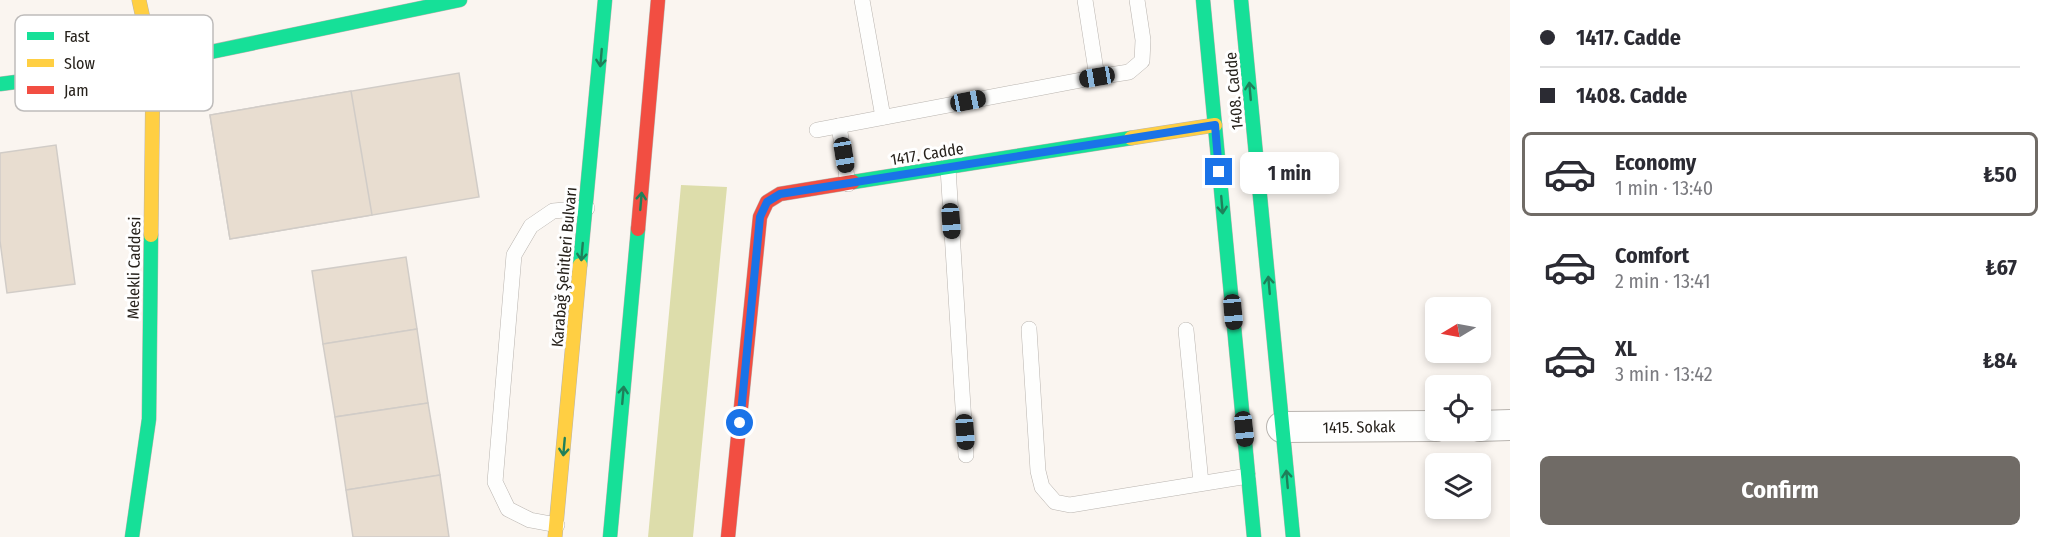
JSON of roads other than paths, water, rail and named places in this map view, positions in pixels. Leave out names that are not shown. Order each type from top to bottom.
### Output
[{"type":"main road","name":"Melekli Caddesi","points":[[139,0],[142,15]]},
{"type":"main road","points":[[213,51],[460,0]]},
{"type":"main road","name":"Karabağ Şehitleri Bulvarı","points":[[556,531],[605,0]]},
{"type":"main road","points":[[610,537],[658,0]]},
{"type":"main road","name":"1408. Cadde","points":[[1203,0],[1254,537]]},
{"type":"main road","name":"1408. Cadde","points":[[1241,0],[1293,537]]},
{"type":"main road","points":[[0,84],[15,82]]},
{"type":"main road","name":"Melekli Caddesi","points":[[132,537],[149,419],[152,111]]},
{"type":"main road","name":"1417. Cadde","points":[[728,537],[760,217],[767,202],[780,194],[1215,125]]},
{"type":"street","points":[[1491,426],[1510,425]]},
{"type":"street","name":"1415. Sokak","points":[[1282,428],[1425,426]]},
{"type":"lane","points":[[862,0],[883,117]]},
{"type":"lane","points":[[1085,0],[1097,77]]},
{"type":"lane","points":[[817,130],[1129,72],[1142,61],[1143,40],[1137,0]]},
{"type":"lane","points":[[839,126],[848,184]]},
{"type":"lane","points":[[948,168],[966,455]]},
{"type":"lane","points":[[556,531],[508,509],[495,482],[514,255],[531,226],[553,211],[587,208]]},
{"type":"lane","points":[[1029,329],[1038,471],[1042,487],[1055,502],[1070,505],[1248,476]]},
{"type":"lane","points":[[1186,330],[1201,483]]}]
